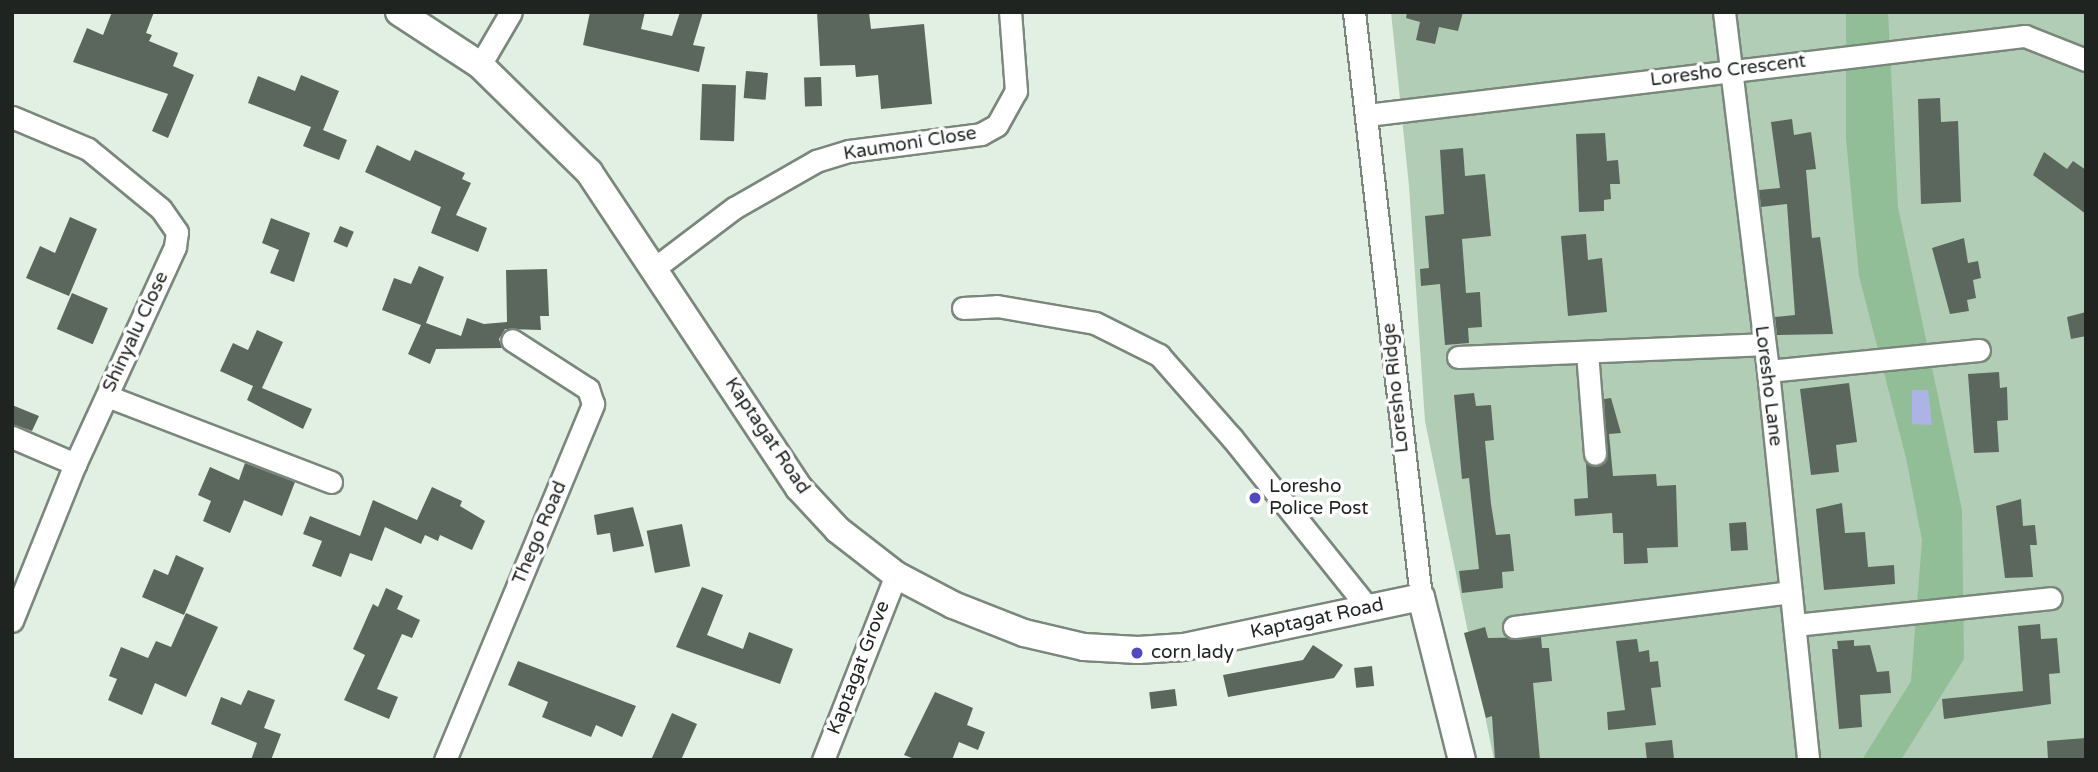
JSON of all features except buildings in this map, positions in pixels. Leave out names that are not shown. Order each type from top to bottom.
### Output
[{"type":"main road","name":"Kaptagat Road","points":[[399,12],[480,65],[589,172],[799,488],[838,530],[896,575],[953,606],[1024,633],[1084,647],[1184,647],[1421,597]]},
{"type":"main road","name":"Loresho Ridge","points":[[1421,597],[1462,760]]},
{"type":"street","points":[[480,65],[511,12]]},
{"type":"street","name":"Kaumoni Close","points":[[652,270],[734,208],[816,161],[849,151],[981,134],[998,125],[1016,91],[1010,12]]},
{"type":"street","name":"Loresho Ridge","points":[[1354,12],[1421,597]]},
{"type":"street","name":"Loresho Lane","points":[[1724,12],[1762,344],[1768,371],[1808,760]]},
{"type":"street","name":"Loresho Crescent","points":[[1367,115],[2025,36],[2086,60]]},
{"type":"street","name":"Shinyalu Close","points":[[12,117],[88,149],[161,209],[177,232],[175,247],[75,464],[12,621]]},
{"type":"street","points":[[963,308],[998,306],[1095,323],[1159,355],[1233,438],[1368,608]]},
{"type":"street","name":"Thego Road","points":[[444,760],[593,404],[587,389],[512,340]]},
{"type":"street","points":[[1458,357],[1762,344]]},
{"type":"street","points":[[1768,371],[1979,350]]},
{"type":"street","points":[[1587,352],[1595,454]]},
{"type":"street","points":[[107,396],[331,482]]},
{"type":"street","points":[[12,438],[75,464]]},
{"type":"street","name":"Kaptagat Grove","points":[[823,760],[896,575]]},
{"type":"street","points":[[1514,627],[1791,592]]},
{"type":"street","points":[[1795,625],[2051,598]]},
{"type":"green space","points":[[1391,12],[2086,12],[2086,760],[1494,760],[1425,421],[1409,186]]},
{"type":"green space","points":[[1846,12],[1888,12],[1898,207],[1962,510],[1964,659],[1901,760],[1862,760],[1911,681],[1922,540],[1906,458],[1859,276],[1846,139]]},
{"type":"water","points":[[1912,390],[1928,390],[1932,425],[1912,424]]},
{"type":"place","name":"Loresho Police Post","points":[[1255,498]]},
{"type":"place","name":"corn lady","points":[[1137,653]]}]
